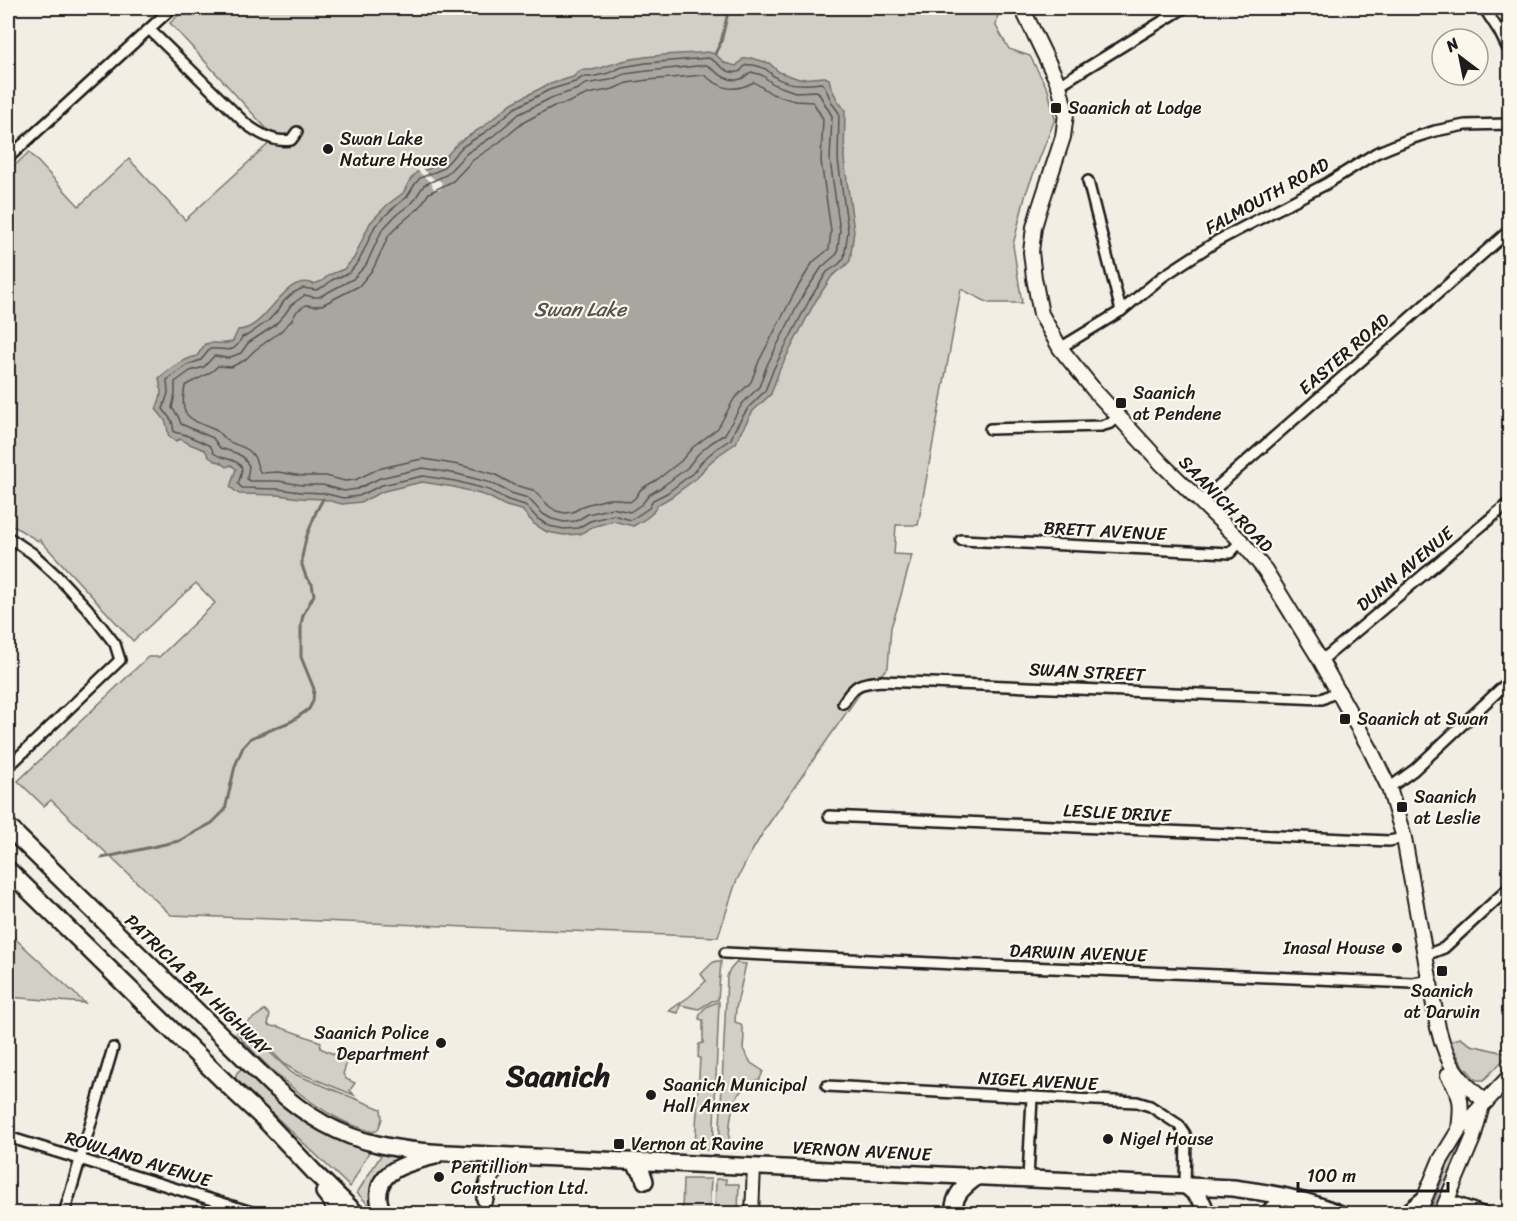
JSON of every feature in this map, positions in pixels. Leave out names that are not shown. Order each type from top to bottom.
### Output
[{"type":"highway","name":"PATRICIA BAY HIGHWAY","points":[[8,827],[273,1086],[300,1109],[319,1121],[340,1132],[378,1145]]},
{"type":"highway","points":[[8,870],[261,1116],[357,1214]]},
{"type":"highway","points":[[261,1116],[332,1202],[337,1214]]},
{"type":"highway","name":"VERNON AVENUE","points":[[378,1145],[447,1153],[1233,1188],[1291,1197],[1341,1214]]},
{"type":"highway","points":[[384,1214],[379,1200],[380,1186],[387,1174],[404,1164],[447,1153]]},
{"type":"highway","points":[[485,1199],[487,1181],[492,1174],[515,1156]]},
{"type":"highway","points":[[632,1161],[642,1172],[645,1181]]},
{"type":"highway","points":[[953,1214],[954,1202],[961,1190],[978,1176]]},
{"type":"highway","points":[[1185,1185],[1205,1207],[1205,1214]]},
{"type":"highway","points":[[1403,1214],[1421,1207]]},
{"type":"main road","name":"SAANICH ROAD","points":[[1022,8],[1059,85],[1066,114],[1064,137],[1034,227],[1031,252],[1041,314],[1060,348],[1074,367],[1117,417],[1241,541],[1265,570],[1338,691],[1389,788],[1404,838],[1438,1028],[1446,1052],[1458,1076],[1484,1104]]},
{"type":"main road","points":[[1438,1028],[1438,1055],[1460,1096],[1459,1130]]},
{"type":"main road","points":[[1421,1207],[1440,1161],[1459,1130],[1504,1085],[1509,1076]]},
{"type":"main road","points":[[1441,1214],[1473,1138],[1484,1104]]},
{"type":"street","points":[[8,158],[172,8]]},
{"type":"street","points":[[1059,85],[1184,8]]},
{"type":"street","points":[[1484,8],[1499,31],[1509,53]]},
{"type":"street","points":[[1499,31],[1509,25]]},
{"type":"street","points":[[149,29],[256,132],[285,141],[291,140],[297,132]]},
{"type":"street","name":"FALMOUTH ROAD","points":[[1060,348],[1120,311],[1162,277],[1217,241],[1326,184],[1376,153],[1435,131],[1465,125],[1509,124]]},
{"type":"street","points":[[1088,182],[1120,311]]},
{"type":"street","name":"EASTER ROAD","points":[[1200,502],[1509,230]]},
{"type":"street","points":[[990,429],[1101,426],[1111,423],[1117,417]]},
{"type":"street","name":"DUNN AVENUE","points":[[1321,661],[1509,502]]},
{"type":"street","points":[[8,537],[57,576],[87,608],[115,644],[120,660],[8,767]]},
{"type":"street","name":"BRETT AVENUE","points":[[961,540],[1230,554],[1241,541]]},
{"type":"street","points":[[1389,788],[1414,770],[1509,680]]},
{"type":"street","name":"SWAN STREET","points":[[843,703],[852,688],[882,681],[1322,699],[1338,691]]},
{"type":"street","name":"LESLIE DRIVE","points":[[829,816],[1389,841],[1404,838]]},
{"type":"street","points":[[1426,956],[1444,948],[1509,887]]},
{"type":"street","name":"DARWIN AVENUE","points":[[725,953],[1413,983],[1430,980]]},
{"type":"street","points":[[64,1214],[113,1048]]},
{"type":"street","name":"NIGEL AVENUE","points":[[827,1086],[1137,1102],[1150,1106],[1179,1125],[1185,1134],[1185,1185]]},
{"type":"street","points":[[1028,1179],[1032,1097]]},
{"type":"street","name":"ROWLAND AVENUE","points":[[8,1137],[258,1214]]},
{"type":"street","points":[[752,1214],[754,1166]]},
{"type":"street","points":[[1264,1214],[1271,1206],[1291,1197]]},
{"type":"street","points":[[1447,1199],[1488,1214]]},
{"type":"shaded area","points":[[186,8],[999,8],[996,26],[1009,49],[1030,56],[1048,90],[1055,119],[1026,193],[1013,245],[1022,303],[989,303],[961,289],[918,525],[896,525],[894,554],[912,555],[891,627],[888,668],[860,693],[765,829],[736,882],[718,937],[171,915],[51,800],[44,806],[18,781],[148,657],[159,657],[215,603],[196,583],[133,641],[40,540],[8,524],[8,172],[29,152],[79,206],[129,159],[185,220],[275,138],[170,23]]},
{"type":"shaded area","points":[[8,932],[85,1003],[8,997]]},
{"type":"shaded area","points":[[716,961],[721,961],[718,1000],[699,1009],[680,1005],[678,1013],[669,1011],[706,981],[701,974]]},
{"type":"shaded area","points":[[736,963],[746,964],[735,1022],[741,1024],[744,1036],[743,1049],[751,1063],[763,1071],[760,1079],[749,1084],[736,1098],[731,1117],[728,1149],[719,1148],[727,977]]},
{"type":"shaded area","points":[[719,1002],[713,1150],[687,1149],[695,1145],[699,1044],[703,1043],[703,1020],[699,1019],[701,1012]]},
{"type":"shaded area","points":[[265,1010],[270,1015],[268,1025],[321,1042],[320,1048],[347,1062],[343,1074],[346,1079],[355,1083],[350,1090],[354,1095],[297,1072],[284,1064],[245,1024]]},
{"type":"shaded area","points":[[242,1026],[292,1073],[381,1109],[382,1119],[378,1130],[373,1132],[351,1125],[298,1092],[247,1045],[237,1033]]},
{"type":"shaded area","points":[[1460,1038],[1471,1045],[1509,1054],[1484,1080],[1476,1080],[1462,1064],[1451,1043]]},
{"type":"shaded area","points":[[243,1068],[302,1117],[334,1136],[370,1150],[350,1187],[236,1079],[236,1075]]},
{"type":"shaded area","points":[[1463,1134],[1466,1136],[1436,1213],[1429,1214],[1456,1144]]},
{"type":"shaded area","points":[[383,1152],[412,1157],[390,1166],[377,1213],[357,1193]]},
{"type":"shaded area","points":[[683,1179],[711,1179],[709,1213],[682,1213]]},
{"type":"shaded area","points":[[716,1179],[726,1179],[726,1184],[739,1184],[738,1213],[715,1213]]},
{"type":"water","name":"Swan Lake","points":[[708,52],[715,54],[725,63],[736,66],[743,59],[751,58],[769,63],[779,72],[799,79],[825,77],[829,79],[838,101],[845,110],[844,159],[854,231],[850,261],[832,276],[815,302],[779,371],[771,394],[753,411],[736,443],[707,465],[697,478],[657,505],[647,518],[633,526],[613,521],[592,527],[580,534],[564,535],[547,532],[534,524],[522,510],[506,506],[487,496],[454,487],[422,482],[384,491],[361,502],[342,504],[323,499],[239,494],[230,487],[236,469],[231,465],[227,467],[215,461],[205,450],[170,437],[165,421],[156,409],[161,394],[159,378],[176,365],[197,356],[205,344],[233,341],[238,330],[259,321],[293,286],[303,282],[314,284],[344,269],[354,258],[370,223],[387,205],[403,193],[417,172],[439,164],[458,143],[484,126],[512,103],[547,85],[573,77],[581,70],[598,69],[644,57]]},
{"type":"pier","points":[[421,168],[442,183],[440,190],[433,188],[432,184],[416,169]]},
{"type":"waterway","points":[[715,54],[721,42],[729,8]]},
{"type":"waterway","points":[[102,858],[179,841],[212,823],[225,810],[235,766],[243,747],[251,738],[292,721],[309,709],[313,701],[314,689],[301,657],[301,625],[303,615],[314,595],[312,584],[306,577],[302,565],[302,557],[306,538],[323,499]]},
{"type":"place","name":"Saanich at Lodge","points":[[1056,108]]},
{"type":"place","name":"Swan Lake Nature House","points":[[328,149]]},
{"type":"place","name":"Saanich at Pendene","points":[[1121,403]]},
{"type":"place","name":"Saanich at Swan","points":[[1345,719]]},
{"type":"place","name":"Saanich at Leslie","points":[[1402,807]]},
{"type":"place","name":"Inasal House","points":[[1397,948]]},
{"type":"place","name":"Saanich at Darwin","points":[[1442,971]]},
{"type":"place","name":"Saanich Police Department","points":[[441,1043]]},
{"type":"place","name":"Saanich Municipal Hall Annex","points":[[651,1095]]},
{"type":"place","name":"Nigel House","points":[[1108,1139]]},
{"type":"place","name":"Vernon at Ravine","points":[[619,1144]]},
{"type":"place","name":"Pentillion Construction Ltd.","points":[[439,1177]]},
{"type":"district","name":"Saanich","points":[[558,1076]]}]
